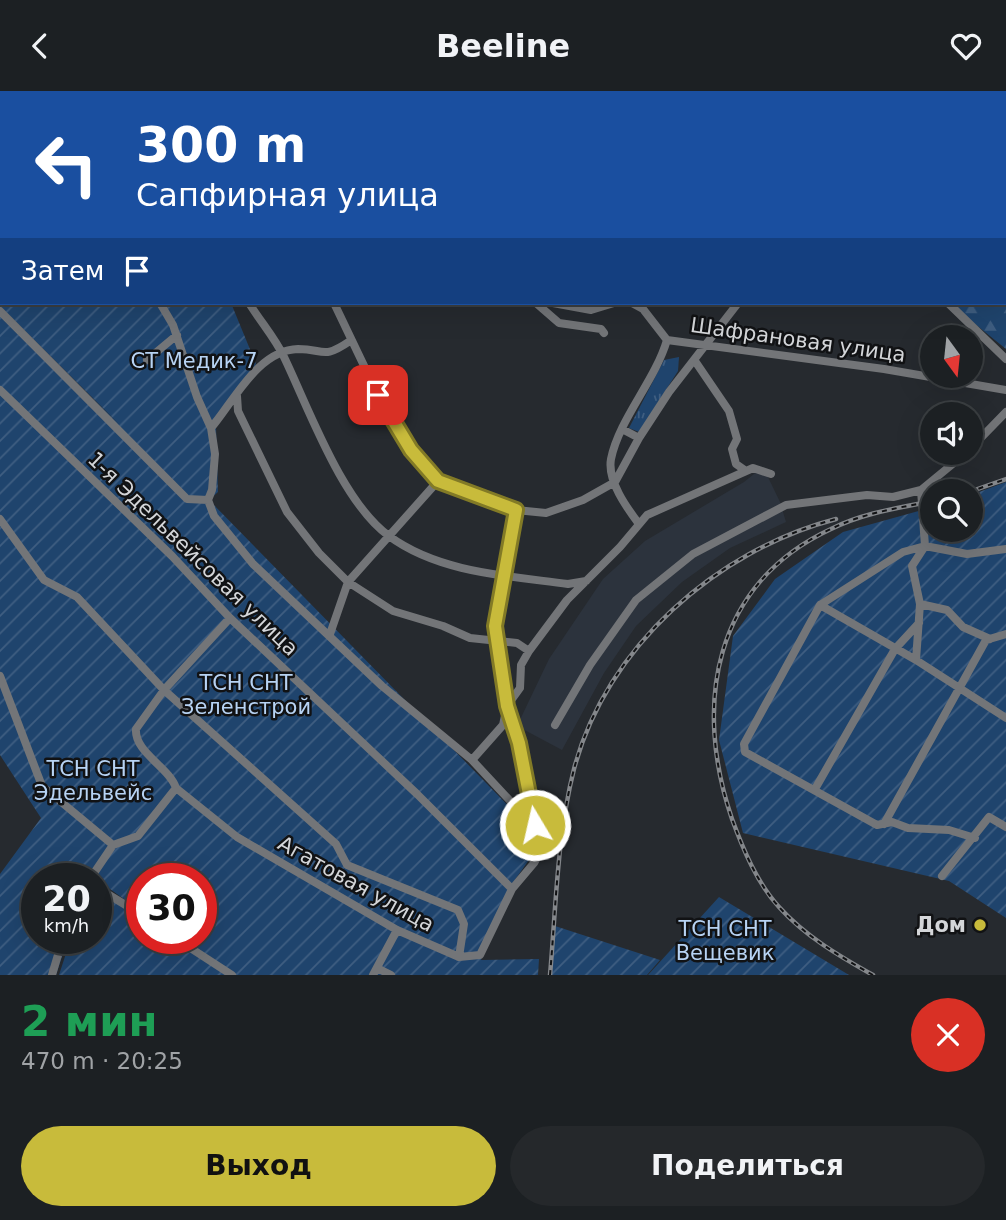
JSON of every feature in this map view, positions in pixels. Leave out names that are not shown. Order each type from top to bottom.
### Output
[{"type":"street","points":[[0,519],[44,580],[77,597],[164,689],[336,844],[347,865],[458,910],[464,925],[459,957],[480,955],[512,889],[534,863],[542,848],[541,834],[472,760],[382,686],[253,564],[214,516],[208,500],[212,491],[215,454],[211,428],[197,397],[177,335],[161,305]]},
{"type":"street","points":[[251,305],[282,354],[307,411],[357,502],[388,536],[460,567],[568,584],[586,581]]},
{"type":"street","points":[[335,305],[378,395],[411,450],[438,481],[516,510],[546,513],[583,500],[615,482],[668,392],[736,305]]},
{"type":"street","points":[[538,305],[559,323],[601,329],[604,333]]},
{"type":"street","points":[[563,305],[591,310],[607,305]]},
{"type":"street","points":[[636,305],[643,309],[667,340],[661,361],[610,461],[615,482],[639,524]]},
{"type":"street","points":[[950,305],[1006,359]]},
{"type":"street","points":[[0,311],[187,499],[208,500]]},
{"type":"street","points":[[147,360],[177,335]]},
{"type":"street","name":"Шафрановая улица","points":[[667,340],[706,343],[1006,390]]},
{"type":"street","points":[[211,428],[259,364],[298,349],[321,354],[350,341]]},
{"type":"street","points":[[695,361],[729,411],[737,439],[732,449],[736,464],[746,471]]},
{"type":"street","name":"1-я Эдельвейсовая улица","points":[[0,390],[172,557],[230,618],[408,784],[512,889]]},
{"type":"street","points":[[237,396],[238,411],[287,512],[319,553],[348,582],[393,611],[443,626],[470,638],[517,643],[528,651]]},
{"type":"street","points":[[983,436],[1006,412]]},
{"type":"street","points":[[624,430],[639,438]]},
{"type":"street","points":[[934,479],[951,465]]},
{"type":"street","points":[[472,760],[503,725],[507,706],[520,688],[522,665],[528,651],[567,600],[639,524],[657,509],[671,507],[695,492],[746,471],[760,468],[771,474]]},
{"type":"street","points":[[330,634],[348,582],[438,481]]},
{"type":"street","points":[[555,725],[590,665],[636,600],[692,554],[786,505],[867,495],[893,496],[920,490]]},
{"type":"street","points":[[516,510],[495,626],[507,706],[519,743],[535,825]]},
{"type":"street","points":[[916,660],[920,604],[912,566],[925,546],[925,542]]},
{"type":"street","points":[[975,838],[949,830],[908,828],[892,822],[877,825],[745,752],[744,744],[820,605],[903,552],[925,546],[967,554],[1006,549]]},
{"type":"street","points":[[920,604],[947,610],[963,627],[990,639]]},
{"type":"street","points":[[820,605],[916,660],[1006,718]]},
{"type":"street","name":"Агатовая улица","points":[[230,618],[164,689],[136,729],[135,736],[173,780],[176,789],[237,837],[397,930],[459,957]]},
{"type":"street","points":[[815,789],[895,649],[919,623]]},
{"type":"street","points":[[884,824],[986,640],[1006,634]]},
{"type":"street","points":[[0,676],[42,786],[113,845]]},
{"type":"street","points":[[101,863],[113,845],[138,836],[176,789]]},
{"type":"street","points":[[942,876],[975,838],[989,817],[1006,827]]},
{"type":"street","points":[[391,975],[375,971],[397,930]]},
{"type":"street","points":[[52,975],[58,954]]},
{"type":"street","points":[[200,954],[232,975]]},
{"type":"shaded area","points":[[759,470],[767,475],[786,522],[730,548],[682,582],[636,626],[604,673],[562,750],[517,726],[549,659],[603,579],[645,541],[744,482]]},
{"type":"green space","points":[[0,305],[232,305],[256,364],[216,427],[218,492],[209,500],[539,837],[538,847],[512,884],[481,960],[539,959],[538,975],[235,975],[204,954],[217,954],[217,863],[126,863],[126,901],[112,890],[112,863],[21,863],[21,954],[63,954],[56,975],[0,975],[0,874],[41,818],[0,755],[0,311],[121,426]]},
{"type":"green space","points":[[957,305],[1006,305],[1006,349],[984,331],[984,325],[976,325],[959,311]]},
{"type":"green space","points":[[679,357],[678,371],[639,432],[629,428],[664,360]]},
{"type":"green space","points":[[1006,482],[1006,918],[949,881],[743,833],[719,740],[733,636],[775,579],[843,532],[920,511],[920,542],[983,542],[983,491]]},
{"type":"green space","name":"ТСН СНТ Вещевик","points":[[719,897],[849,975],[648,975]]},
{"type":"green space","points":[[112,899],[126,907],[126,954],[196,954],[226,975],[59,975],[66,954],[112,954]]},
{"type":"green space","points":[[555,926],[660,960],[647,975],[551,975]]},
{"type":"railway","points":[[983,487],[1006,479]]},
{"type":"railway","points":[[873,975],[835,953],[800,927],[771,898],[757,877],[732,819],[720,776],[714,733],[715,692],[723,652],[738,615],[760,581],[791,553],[831,529],[856,519],[920,504]]},
{"type":"railway","points":[[550,975],[558,872],[568,794],[590,725],[612,683],[640,644],[672,610],[709,580],[749,554],[792,534],[836,519]]},
{"type":"place","name":"Дом","points":[[980,925]]},
{"type":"route","points":[[378,395],[411,450],[438,481],[516,510],[495,626],[507,706],[519,743],[535,825]]},
{"type":"park label","name":"СТ Медик-7","points":[[194,361]]},
{"type":"park label","name":"ТСН СНТ Зеленстрой","points":[[246,695]]},
{"type":"park label","name":"ТСН СНТ Эдельвейс","points":[[93,781]]}]
